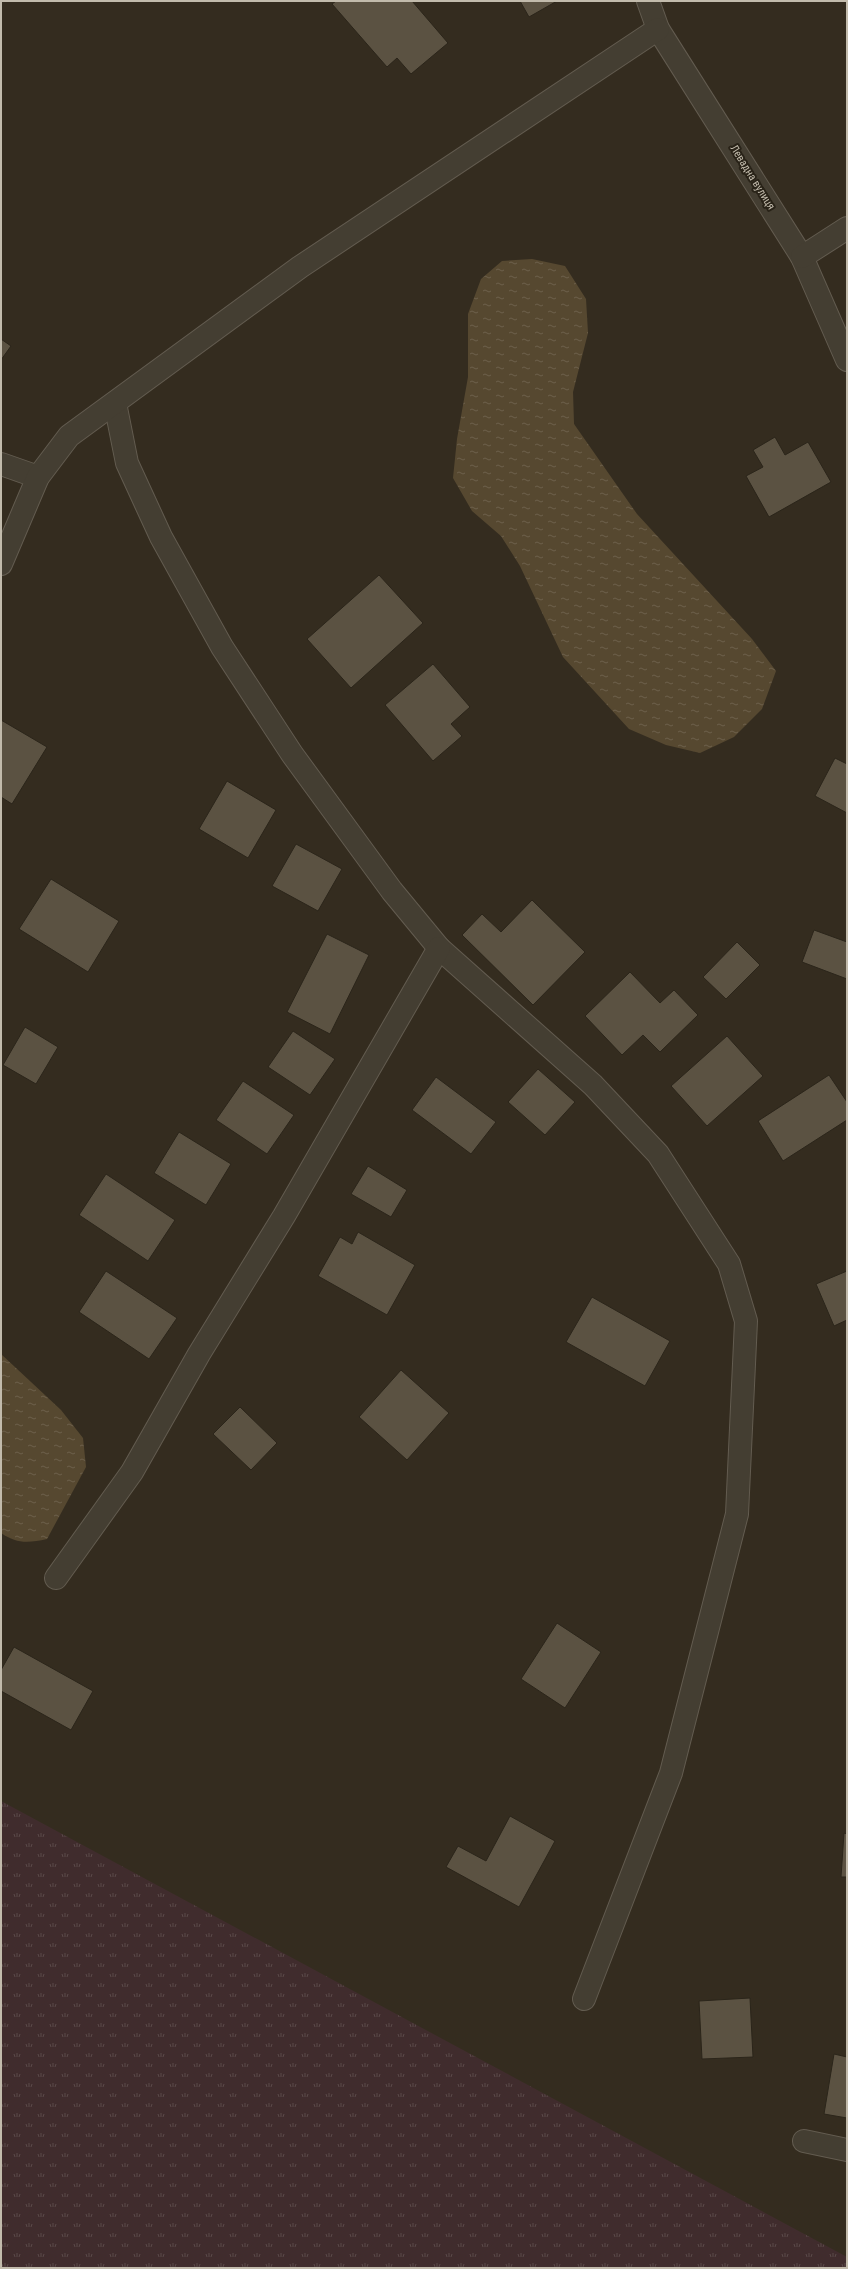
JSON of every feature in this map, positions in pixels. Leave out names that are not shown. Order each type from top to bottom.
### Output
[{"type":"street","name":"Левадна вулиця","points":[[648,1],[658,29],[802,257],[847,360]]},
{"type":"street","points":[[1,564],[38,477],[69,436],[300,267],[658,29]]},
{"type":"street","points":[[802,257],[847,228]]},
{"type":"street","points":[[115,403],[130,470],[160,537],[222,647],[292,754],[392,890],[439,948],[593,1085],[658,1154],[729,1264],[746,1321],[737,1514],[671,1773],[584,1999]]},
{"type":"street","points":[[1,464],[38,477]]},
{"type":"street","points":[[56,1578],[132,1472],[199,1354],[284,1216],[439,948]]},
{"type":"street","points":[[804,2141],[847,2150]]},
{"type":"green space","points":[[1,1801],[847,2257],[847,2268],[1,2268]]},
{"type":"water","points":[[532,259],[565,266],[586,299],[588,333],[573,392],[574,424],[637,514],[752,639],[776,671],[762,709],[734,737],[700,753],[666,745],[629,729],[563,657],[520,566],[501,536],[472,511],[453,478],[457,439],[468,377],[468,314],[481,279],[502,261]]},
{"type":"water","points":[[1,1354],[61,1410],[83,1438],[86,1467],[47,1539],[23,1542],[7,1537],[1,1533]]},
{"type":"building","points":[[336,1],[412,1],[448,43],[411,74],[397,58],[387,67],[332,4]]},
{"type":"building","points":[[520,1],[557,1],[529,17]]},
{"type":"building","points":[[1,339],[11,346],[1,360]]},
{"type":"building","points":[[775,437],[785,455],[808,442],[831,482],[769,517],[746,476],[763,467],[753,450]]},
{"type":"building","points":[[379,575],[423,623],[351,688],[307,639]]},
{"type":"building","points":[[433,664],[470,707],[451,724],[462,736],[433,761],[385,705]]},
{"type":"building","points":[[1,720],[47,747],[12,804],[1,797]]},
{"type":"building","points":[[835,758],[847,764],[847,813],[815,796]]},
{"type":"building","points":[[227,781],[276,810],[248,858],[199,829]]},
{"type":"building","points":[[296,844],[342,869],[318,911],[272,886]]},
{"type":"building","points":[[51,879],[119,921],[88,972],[19,929]]},
{"type":"building","points":[[532,900],[585,952],[533,1005],[462,935],[482,914],[501,932]]},
{"type":"building","points":[[814,930],[847,942],[847,979],[802,962]]},
{"type":"building","points":[[327,934],[369,955],[330,1034],[287,1012]]},
{"type":"building","points":[[737,942],[760,965],[726,999],[703,977]]},
{"type":"building","points":[[630,972],[660,1003],[674,990],[698,1015],[660,1052],[643,1035],[622,1055],[585,1016]]},
{"type":"building","points":[[25,1027],[58,1047],[36,1084],[3,1065]]},
{"type":"building","points":[[293,1031],[335,1059],[310,1095],[268,1067]]},
{"type":"building","points":[[727,1036],[763,1076],[707,1126],[671,1086]]},
{"type":"building","points":[[538,1069],[575,1102],[545,1135],[508,1102]]},
{"type":"building","points":[[829,1075],[847,1102],[847,1120],[783,1161],[758,1121]]},
{"type":"building","points":[[436,1077],[496,1122],[471,1154],[412,1110]]},
{"type":"building","points":[[243,1081],[294,1115],[267,1154],[216,1120]]},
{"type":"building","points":[[179,1132],[231,1164],[206,1205],[154,1173]]},
{"type":"building","points":[[368,1166],[407,1190],[391,1217],[351,1194]]},
{"type":"building","points":[[106,1174],[175,1220],[148,1261],[79,1215]]},
{"type":"building","points":[[358,1232],[415,1265],[387,1315],[318,1276],[340,1237],[352,1244]]},
{"type":"building","points":[[106,1271],[177,1318],[149,1359],[79,1312]]},
{"type":"building","points":[[847,1271],[847,1320],[834,1326],[816,1284]]},
{"type":"building","points":[[592,1297],[670,1341],[645,1386],[566,1342]]},
{"type":"building","points":[[401,1370],[449,1413],[407,1460],[359,1417]]},
{"type":"building","points":[[240,1407],[277,1443],[251,1470],[213,1434]]},
{"type":"building","points":[[557,1623],[601,1652],[565,1708],[521,1679]]},
{"type":"building","points":[[14,1647],[93,1691],[71,1730],[1,1691],[1,1670]]},
{"type":"building","points":[[510,1816],[555,1841],[519,1907],[446,1867],[458,1846],[486,1861]]},
{"type":"building","points":[[844,1833],[847,1834],[847,1877],[841,1877]]},
{"type":"building","points":[[750,1998],[753,2057],[702,2059],[699,2001]]},
{"type":"building","points":[[834,2054],[847,2057],[847,2118],[824,2114]]}]
